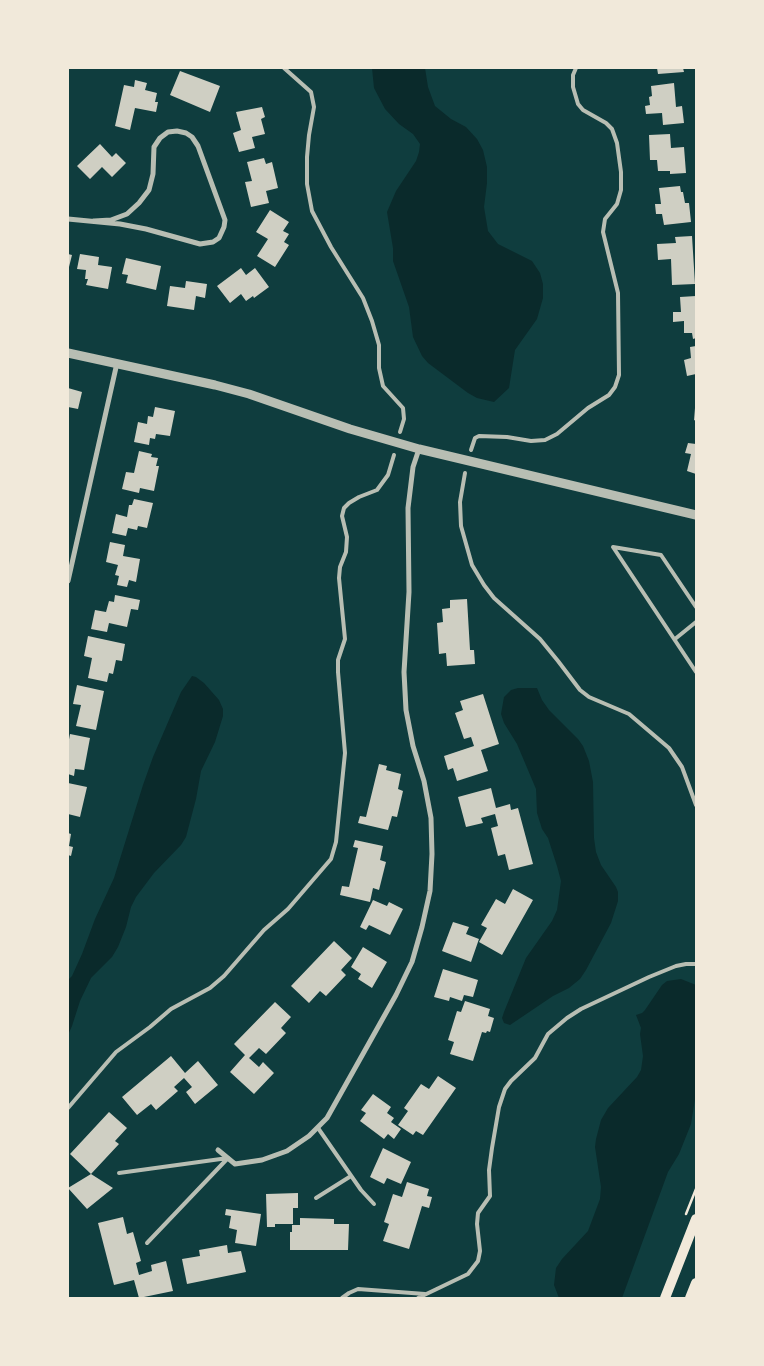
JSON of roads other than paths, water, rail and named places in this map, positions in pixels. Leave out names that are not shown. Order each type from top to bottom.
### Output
[{"type":"main road","points":[[665,1298],[696,1220]]},
{"type":"main road","points":[[690,1298],[696,1283]]},
{"type":"street","points":[[68,219],[146,229],[200,244],[213,242],[218,238],[224,227],[225,220],[198,146],[192,137],[177,131],[168,132],[160,138],[154,147],[153,174],[149,190],[139,203],[126,214],[110,220],[94,221]]},
{"type":"street","points":[[68,353],[249,394],[350,429],[419,449],[696,515]]},
{"type":"street","points":[[68,581],[117,363]]},
{"type":"street","points":[[218,1150],[235,1164],[262,1160],[287,1151],[318,1128],[328,1118],[396,995],[412,962],[430,891],[432,854],[431,818],[424,781],[413,746],[408,719],[404,672],[409,592],[408,508],[413,467],[419,449]]},
{"type":"lane","points":[[284,68],[311,92],[314,107],[307,157],[312,211],[330,247],[363,298],[379,345],[383,386],[403,408],[404,419],[400,432]]},
{"type":"lane","points":[[471,450],[475,438],[479,436],[507,437],[531,442],[545,440],[557,434],[588,408],[609,395],[615,387],[619,376],[618,293],[603,232],[605,220],[616,204],[621,190],[621,172],[617,143],[612,129],[606,123],[583,110],[578,104],[573,87],[573,75],[576,68]]},
{"type":"lane","points":[[68,1108],[116,1052],[171,1009],[210,988],[224,976],[264,930],[288,910],[331,859],[336,842],[345,754],[338,672],[338,660],[345,639],[339,578],[340,567],[346,552],[347,537],[342,516],[344,508],[349,503],[377,490],[388,475],[394,455]]},
{"type":"lane","points":[[465,473],[460,502],[461,526],[472,565],[484,585],[494,598],[540,639],[580,690],[588,697],[629,714],[669,748],[682,767],[696,805]]},
{"type":"lane","points":[[696,607],[661,555],[613,547],[696,672]]},
{"type":"lane","points":[[675,639],[696,622]]},
{"type":"lane","points":[[418,1298],[468,1274],[478,1261],[480,1251],[477,1224],[478,1213],[490,1196],[489,1170],[499,1108],[505,1089],[536,1058],[548,1034],[581,1009],[676,966],[696,964]]},
{"type":"lane","points":[[318,1128],[361,1190],[374,1204]]},
{"type":"lane","points":[[119,1173],[228,1158]]},
{"type":"lane","points":[[147,1242],[228,1158]]},
{"type":"lane","points":[[316,1198],[351,1176]]},
{"type":"lane","points":[[342,1298],[358,1289],[427,1294]]},
{"type":"water","points":[[372,68],[425,68],[428,87],[435,106],[451,119],[466,127],[477,139],[483,150],[487,167],[484,207],[488,231],[498,244],[532,261],[540,273],[543,284],[543,298],[537,319],[515,350],[509,388],[494,402],[477,398],[468,393],[428,363],[422,356],[413,337],[409,307],[393,261],[393,248],[387,212],[396,191],[416,161],[420,144],[413,134],[399,124],[385,109],[374,88]]},
{"type":"water","points":[[192,676],[204,683],[219,700],[223,709],[223,716],[215,742],[201,771],[186,837],[181,845],[154,873],[136,897],[118,947],[112,957],[91,978],[80,1001],[68,1035],[68,980],[72,976],[82,954],[95,919],[114,878],[153,757],[181,692]]},
{"type":"water","points":[[537,688],[549,710],[583,746],[589,761],[593,782],[596,852],[601,865],[616,887],[618,901],[611,923],[580,979],[510,1025],[504,1023],[502,1018],[504,1012],[526,958],[552,921],[557,910],[561,881],[548,838],[542,829],[537,813],[536,789],[517,744],[504,723],[501,714],[504,697],[511,690]]},
{"type":"water","points":[[681,979],[696,985],[696,1093],[691,1124],[679,1154],[668,1172],[622,1298],[559,1298],[554,1285],[556,1268],[588,1231],[600,1199],[601,1187],[595,1147],[601,1120],[608,1108],[637,1077],[641,1070],[643,1056],[641,1028],[636,1015],[645,1010],[662,985],[667,981]]}]
